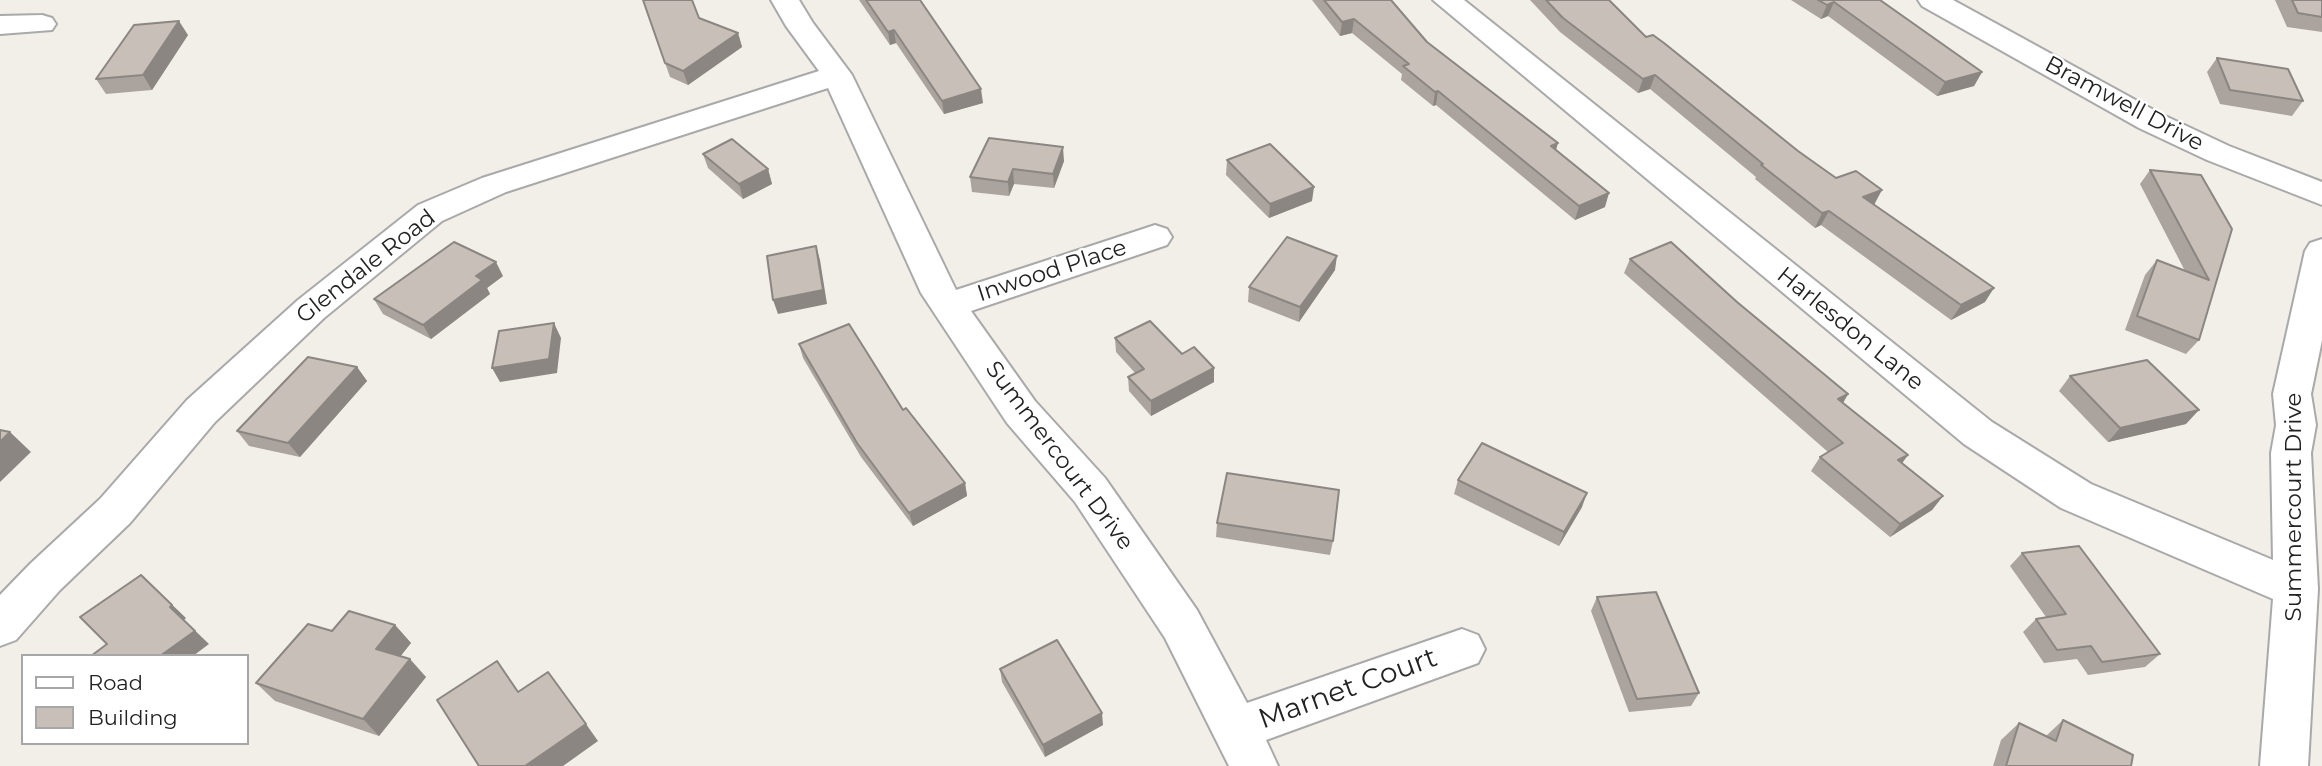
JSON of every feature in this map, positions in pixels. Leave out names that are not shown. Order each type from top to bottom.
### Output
[{"type":"street","name":"Summercourt Drive","points":[[785,0],[800,26],[837,75],[925,267],[1021,412],[1090,490],[1181,624],[1244,748]]},
{"type":"street","name":"Harlesdon Lane","points":[[1447,0],[1978,433],[2076,496],[2296,589]]},
{"type":"street","name":"Bramwell Drive","points":[[1932,0],[2150,121],[2218,153],[2322,194]]},
{"type":"street","points":[[0,25],[42,24]]},
{"type":"street","name":"Glendale Road","points":[[0,626],[45,577],[115,511],[201,411],[311,309],[430,213],[494,185],[837,75]]},
{"type":"street","name":"Inwood Place","points":[[949,305],[1155,237]]},
{"type":"street","name":"Summercourt Drive","points":[[2284,766],[2296,589],[2291,453],[2296,425],[2292,394],[2322,251]]},
{"type":"street","name":"Marnet Court","points":[[1244,748],[1462,649]]},
{"type":"building","points":[[643,0],[692,0],[699,18],[738,33],[683,71],[665,63]]},
{"type":"building","points":[[866,0],[920,0],[981,89],[942,101],[894,30],[888,32]]},
{"type":"building","points":[[1324,0],[1391,0],[1427,42],[1558,143],[1551,146],[1609,193],[1579,206],[1438,91],[1435,92],[1403,66],[1409,64],[1354,19],[1342,22]]},
{"type":"building","points":[[1546,0],[1609,0],[1646,37],[1653,35],[1664,43],[1798,151],[1836,178],[1856,171],[1882,190],[1863,197],[1994,288],[1961,305],[1829,211],[1822,213],[1655,75],[1643,79],[1563,18]]},
{"type":"building","points":[[1818,0],[1880,0],[1982,72],[1945,82],[1834,2],[1827,5]]},
{"type":"building","points":[[2292,0],[2322,0],[2322,17],[2298,13]]},
{"type":"building","points":[[179,21],[143,75],[96,79],[134,25]]},
{"type":"building","points":[[2217,58],[2288,69],[2303,101],[2230,90]]},
{"type":"building","points":[[989,138],[1063,147],[1053,174],[1013,169],[1008,182],[970,177]]},
{"type":"building","points":[[732,139],[768,169],[739,184],[703,154]]},
{"type":"building","points":[[1270,144],[1314,187],[1270,204],[1227,160]]},
{"type":"building","points":[[2150,170],[2201,175],[2232,229],[2199,340],[2137,316],[2157,260],[2209,280]]},
{"type":"building","points":[[1287,237],[1337,256],[1300,307],[1249,287]]},
{"type":"building","points":[[454,242],[496,262],[476,276],[482,280],[423,325],[374,299]]},
{"type":"building","points":[[1671,242],[1737,302],[1848,394],[1838,399],[1908,455],[1898,460],[1943,496],[1900,524],[1820,457],[1843,443],[1630,259]]},
{"type":"building","points":[[816,246],[823,290],[773,300],[767,256]]},
{"type":"building","points":[[1150,321],[1182,354],[1194,347],[1214,368],[1151,401],[1128,377],[1144,369],[1115,338]]},
{"type":"building","points":[[554,323],[549,359],[492,368],[499,331]]},
{"type":"building","points":[[849,324],[903,410],[906,408],[965,483],[909,513],[857,443],[799,344]]},
{"type":"building","points":[[308,357],[357,367],[288,443],[237,431]]},
{"type":"building","points":[[2147,360],[2199,410],[2120,428],[2070,376]]},
{"type":"building","points":[[0,430],[10,432],[0,442]]},
{"type":"building","points":[[1482,443],[1587,493],[1564,532],[1458,480]]},
{"type":"building","points":[[1227,473],[1339,490],[1333,541],[1217,523]]},
{"type":"building","points":[[2079,546],[2160,654],[2102,662],[2091,646],[2057,650],[2036,619],[2066,614],[2022,553]]},
{"type":"building","points":[[141,575],[195,631],[163,654],[94,654],[107,644],[80,617]]},
{"type":"building","points":[[1656,592],[1699,693],[1637,699],[1597,597]]},
{"type":"building","points":[[349,611],[395,625],[376,649],[410,659],[363,719],[256,683],[308,624],[332,631]]},
{"type":"building","points":[[1057,640],[1102,713],[1043,745],[1000,669]]},
{"type":"building","points":[[497,661],[518,692],[548,672],[586,724],[525,766],[479,766],[437,700]]},
{"type":"building","points":[[2063,720],[2133,755],[2131,766],[2006,766],[2019,723],[2056,741]]}]
